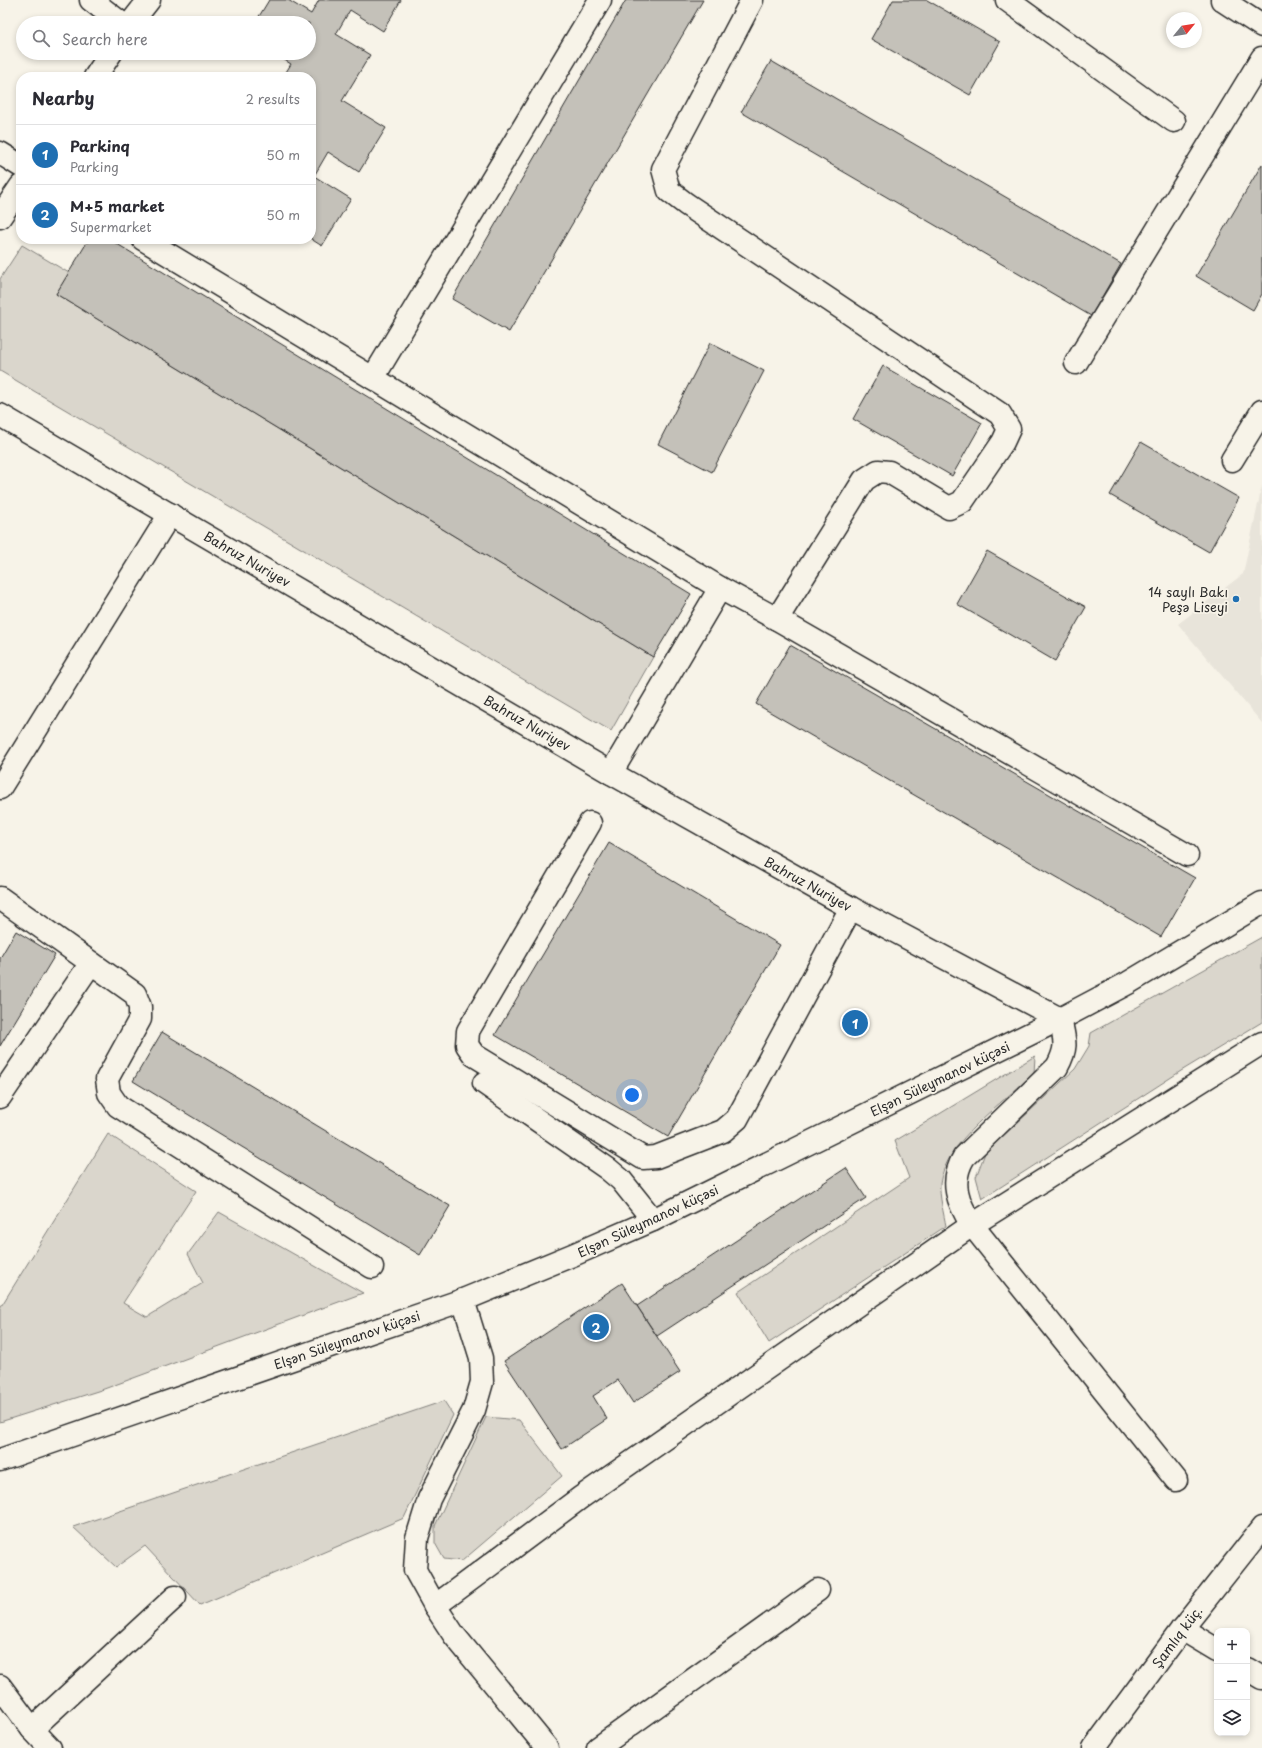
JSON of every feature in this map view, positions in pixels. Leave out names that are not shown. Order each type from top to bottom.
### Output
[{"type":"street","points":[[91,0],[112,16]]},
{"type":"street","points":[[137,16],[149,0]]},
{"type":"street","points":[[373,378],[600,0]]},
{"type":"street","points":[[752,0],[663,169],[670,190],[686,204],[1000,414],[1009,429],[1003,442],[962,502],[949,508],[890,472],[878,471],[864,480],[777,619]]},
{"type":"street","points":[[1007,0],[1030,6],[1174,121]]},
{"type":"street","points":[[1222,0],[1262,26]]},
{"type":"street","points":[[1076,363],[1262,58]]},
{"type":"street","points":[[98,72],[106,60]]},
{"type":"street","points":[[0,153],[16,163]]},
{"type":"street","points":[[0,217],[16,193]]},
{"type":"street","points":[[151,244],[720,588],[777,619],[1187,855]]},
{"type":"street","points":[[1232,460],[1262,411]]},
{"type":"street","name":"Bahruz Nuriyev","points":[[0,415],[612,773],[851,908],[1060,1019]]},
{"type":"street","points":[[0,788],[170,514]]},
{"type":"street","points":[[612,773],[720,588]]},
{"type":"street","points":[[590,823],[468,1031],[467,1045],[474,1055],[643,1158],[656,1157],[724,1131],[737,1119],[851,908]]},
{"type":"street","points":[[0,898],[135,994],[140,1007],[140,1019],[106,1079],[109,1093],[118,1106],[372,1267]]},
{"type":"street","name":"Elşən Süleymanov küçəsi","points":[[0,1460],[464,1300],[653,1220],[1060,1019],[1128,983],[1262,903]]},
{"type":"street","points":[[0,1097],[91,963]]},
{"type":"street","points":[[1060,1019],[1065,1053],[1057,1067],[964,1157],[957,1168],[956,1188],[959,1205],[972,1225],[1176,1480]]},
{"type":"street","points":[[434,1606],[580,1498],[972,1225],[1262,1043]]},
{"type":"street","points":[[484,1083],[608,1169],[621,1180],[653,1220]]},
{"type":"street","points":[[608,1169],[625,1147]]},
{"type":"street","points":[[464,1300],[481,1358],[482,1382],[474,1410],[429,1499],[417,1538],[415,1570],[434,1606],[454,1635],[547,1748]]},
{"type":"street","name":"Şamlıq küç.","points":[[1094,1748],[1182,1628],[1262,1528]]},
{"type":"street","points":[[598,1748],[818,1590]]},
{"type":"street","points":[[32,1729],[175,1597]]},
{"type":"street","points":[[1182,1628],[1214,1648]]},
{"type":"street","points":[[1250,1671],[1262,1678]]},
{"type":"street","points":[[0,1686],[32,1729],[50,1748]]},
{"type":"shaded area","points":[[22,245],[69,273],[56,294],[653,657],[611,731],[0,371],[0,279]]},
{"type":"shaded area","name":"14 saylı Bakı Peşə Liseyi","points":[[1262,486],[1262,723],[1178,624],[1243,574]]},
{"type":"shaded area","points":[[1262,937],[1262,1022],[1181,1071],[982,1199],[976,1177],[985,1153],[1075,1069],[1089,1046],[1091,1033]]},
{"type":"shaded area","points":[[1035,1056],[1034,1074],[978,1123],[964,1138],[944,1168],[940,1189],[946,1226],[769,1343],[738,1292],[909,1178],[895,1141]]},
{"type":"shaded area","points":[[108,1134],[196,1191],[123,1303],[147,1317],[203,1283],[188,1254],[219,1212],[363,1293],[104,1389],[0,1422],[0,1308]]},
{"type":"shaded area","points":[[444,1401],[453,1415],[404,1518],[200,1605],[145,1546],[116,1567],[73,1527]]},
{"type":"shaded area","points":[[486,1417],[519,1420],[562,1476],[462,1561],[444,1559],[435,1543],[435,1526]]},
{"type":"building","points":[[269,0],[288,0],[311,14],[319,0],[401,0],[383,31],[350,10],[336,34],[370,55],[342,101],[386,128],[359,172],[328,152],[316,173],[316,72],[286,72],[291,64],[284,60],[316,60],[316,16],[259,16]]},
{"type":"building","points":[[626,0],[703,0],[509,332],[452,299]]},
{"type":"building","points":[[893,0],[927,0],[1000,42],[970,95],[871,39]]},
{"type":"building","points":[[771,61],[1121,264],[1091,316],[741,112]]},
{"type":"building","points":[[1262,164],[1262,294],[1253,310],[1196,276]]},
{"type":"building","points":[[316,177],[351,199],[322,246],[316,242]]},
{"type":"building","points":[[86,244],[117,244],[691,594],[653,657],[56,294]]},
{"type":"building","points":[[710,343],[764,371],[712,472],[658,444]]},
{"type":"building","points":[[883,366],[982,423],[952,476],[853,419]]},
{"type":"building","points":[[1141,442],[1239,498],[1209,552],[1110,495]]},
{"type":"building","points":[[987,551],[1086,607],[1055,661],[957,604]]},
{"type":"building","points":[[790,645],[1195,878],[1161,937],[756,704]]},
{"type":"building","points":[[609,843],[780,945],[668,1137],[495,1035]]},
{"type":"building","points":[[16,931],[55,955],[0,1046],[0,958]]},
{"type":"building","points":[[162,1032],[450,1206],[420,1255],[133,1081]]},
{"type":"building","points":[[846,1168],[866,1198],[657,1336],[637,1306]]},
{"type":"building","points":[[622,1283],[680,1372],[633,1403],[618,1380],[593,1396],[607,1419],[562,1449],[504,1361]]},
{"type":"place","name":"14 saylı Bakı Peşə Liseyi","points":[[1236,599]]},
{"type":"place","name":"Parkinq","points":[[855,1023]]},
{"type":"place","name":"М+5 market","points":[[596,1327]]}]
